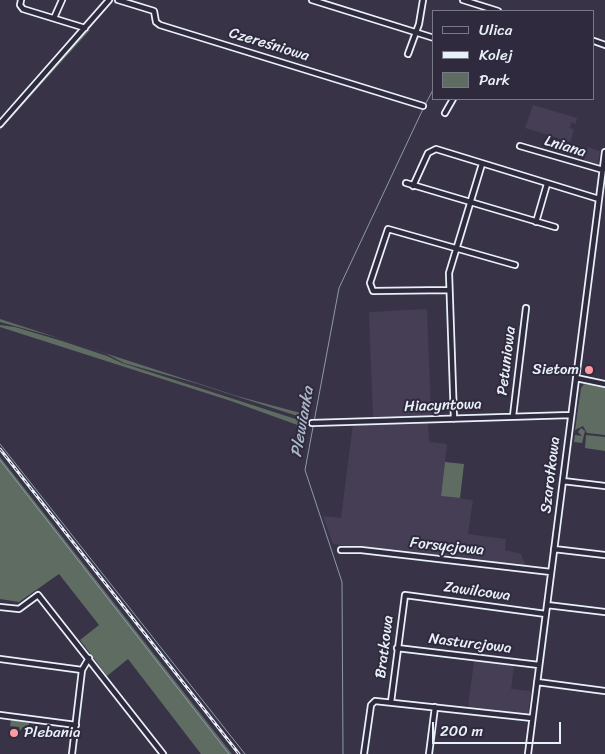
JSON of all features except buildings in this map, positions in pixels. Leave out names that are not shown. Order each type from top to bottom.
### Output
[{"type":"street","points":[[54,18],[62,0]]},
{"type":"street","points":[[0,124],[109,0]]},
{"type":"street","name":"Czereśniowa","points":[[118,0],[154,11],[156,22],[160,25],[423,106]]},
{"type":"street","points":[[312,0],[432,37]]},
{"type":"street","points":[[408,54],[414,32],[419,24],[422,0]]},
{"type":"street","points":[[462,0],[493,10]]},
{"type":"street","points":[[20,2],[23,9],[85,28]]},
{"type":"street","points":[[445,113],[452,100]]},
{"type":"street","name":"Lniana","points":[[520,146],[603,170]]},
{"type":"street","points":[[414,186],[431,150],[599,199]]},
{"type":"street","name":"Szarotkowa","points":[[528,754],[605,152]]},
{"type":"street","points":[[454,418],[448,290],[449,273],[455,247],[482,164]]},
{"type":"street","points":[[406,183],[555,227]]},
{"type":"street","points":[[536,222],[547,184]]},
{"type":"street","points":[[448,290],[375,292],[370,285],[389,229],[515,265]]},
{"type":"street","name":"Petuniowa","points":[[513,416],[526,308]]},
{"type":"street","points":[[576,378],[605,384]]},
{"type":"street","name":"Hiacyntowa","points":[[314,423],[571,415]]},
{"type":"street","points":[[563,481],[605,486]]},
{"type":"street","points":[[554,549],[605,555]]},
{"type":"street","name":"Forsycjowa","points":[[341,550],[360,550],[551,572]]},
{"type":"street","points":[[0,607],[19,609],[38,595],[163,754]]},
{"type":"street","name":"Zawilcowa","points":[[405,595],[546,614]]},
{"type":"street","name":"Bratkowa","points":[[391,702],[405,595]]},
{"type":"street","points":[[547,605],[605,612]]},
{"type":"street","name":"Nasturcjowa","points":[[397,648],[539,665]]},
{"type":"street","points":[[72,754],[82,670],[89,658]]},
{"type":"street","points":[[0,659],[82,670]]},
{"type":"street","points":[[537,682],[605,690]]},
{"type":"street","points":[[364,754],[371,703],[391,702],[532,718]]},
{"type":"street","points":[[429,754],[435,707]]},
{"type":"street","points":[[0,715],[76,726]]},
{"type":"shaded area","points":[[533,105],[577,118],[576,124],[571,122],[570,128],[574,130],[570,142],[525,128]]},
{"type":"shaded area","points":[[588,147],[600,151],[597,168],[583,163]]},
{"type":"shaded area","points":[[427,309],[431,416],[373,419],[369,312]]},
{"type":"shaded area","points":[[428,422],[429,442],[447,444],[441,496],[473,500],[468,534],[506,539],[505,550],[521,554],[526,566],[466,558],[465,561],[333,544],[323,516],[341,518],[353,424]]},
{"type":"shaded area","points":[[474,661],[514,665],[511,689],[531,691],[528,714],[468,708]]},
{"type":"green space","points":[[87,29],[90,30],[0,130],[0,126]]},
{"type":"green space","points":[[0,319],[59,338],[0,322]]},
{"type":"green space","points":[[0,325],[15,327],[62,341],[122,363],[308,423],[308,425],[303,427],[231,401],[0,327]]},
{"type":"green space","points":[[107,354],[237,396],[308,415],[310,420],[195,383],[124,363]]},
{"type":"green space","points":[[584,384],[605,388],[605,435],[587,433],[583,426],[575,430],[581,388]]},
{"type":"green space","points":[[581,428],[585,431],[582,443],[574,442],[575,435],[582,436],[578,432]]},
{"type":"green space","points":[[586,435],[605,437],[605,451],[585,448]]},
{"type":"green space","points":[[0,457],[232,754],[201,754],[128,659],[107,676],[80,640],[99,625],[59,574],[19,602],[0,599]]},
{"type":"green space","points":[[445,462],[464,464],[460,498],[441,496]]},
{"type":"green space","points":[[11,720],[29,723],[28,728],[23,727],[20,731],[19,727],[10,726]]},
{"type":"waterway","name":"Plewianka","points":[[426,103],[432,92]]},
{"type":"waterway","name":"Plewianka","points":[[343,754],[342,582],[305,470],[339,288],[423,109]]},
{"type":"waterway","points":[[0,444],[245,754]]},
{"type":"waterway","points":[[0,460],[229,754]]},
{"type":"railway","points":[[0,449],[239,754]]},
{"type":"place","name":"Sietom","points":[[589,370]]},
{"type":"place","name":"Plebania","points":[[14,733]]}]
